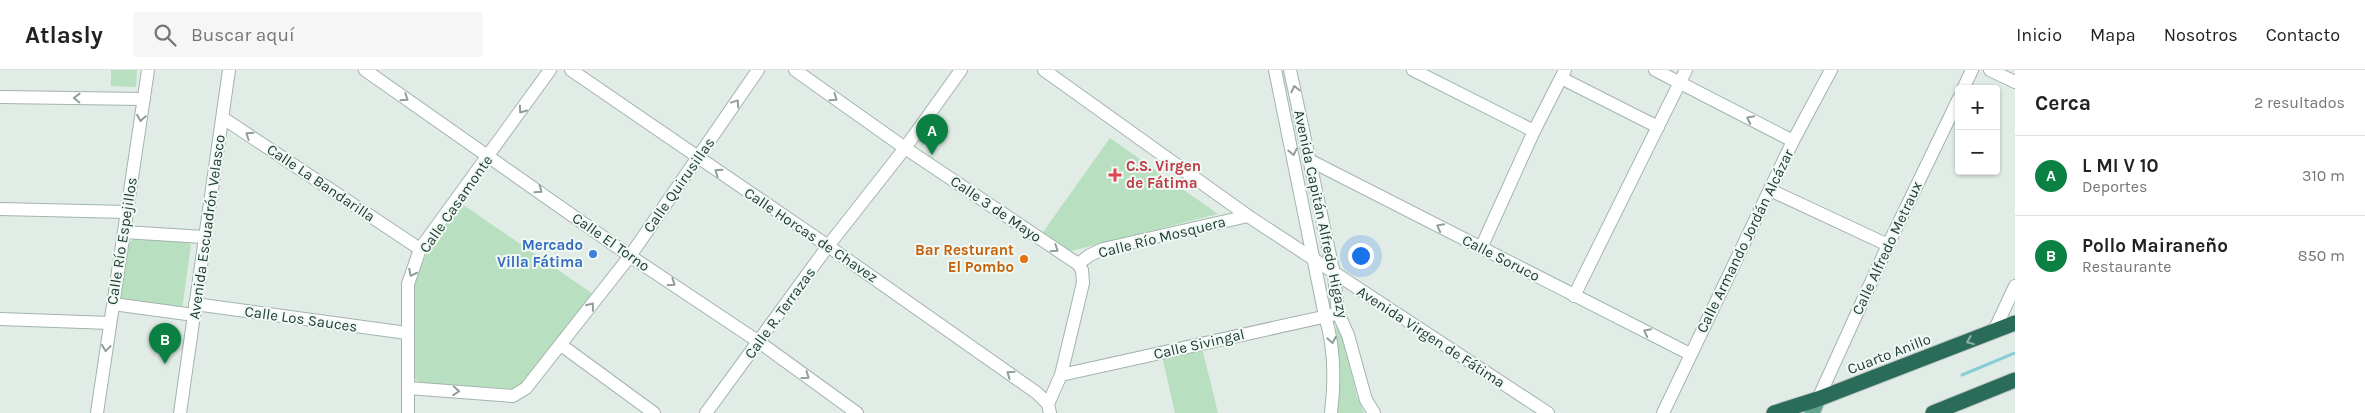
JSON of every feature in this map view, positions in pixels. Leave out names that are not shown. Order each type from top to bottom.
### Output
[{"type":"highway","name":"Cuarto Anillo","points":[[1774,413],[1815,406],[2015,323]]},
{"type":"highway","points":[[1933,413],[2015,380]]},
{"type":"street","name":"Calle Río Espejillos","points":[[97,413],[148,70]]},
{"type":"street","name":"Avenida Escuadrón Velasco","points":[[180,413],[204,237],[223,118],[228,70]]},
{"type":"street","name":"Calle El Torno","points":[[365,70],[489,155],[630,256],[759,342],[857,413]]},
{"type":"street","name":"Calle Casamonte","points":[[408,413],[408,284],[420,249],[550,70]]},
{"type":"street","name":"Calle Horcas de Chavez","points":[[571,70],[697,159],[828,246],[1037,393],[1049,408]]},
{"type":"street","name":"Calle Quirusillas","points":[[408,388],[513,396],[526,388],[630,256],[758,70]]},
{"type":"street","name":"Calle 3 de Mayo","points":[[795,70],[905,148],[1078,264]]},
{"type":"street","name":"Calle R. Terrazas","points":[[706,413],[828,246],[905,148],[961,70]]},
{"type":"street","name":"Avenida Virgen de Fátima","points":[[1044,70],[1248,216],[1315,258],[1334,274],[1548,413]]},
{"type":"street","name":"Avenida Capitán Alfredo Higazy","points":[[1275,70],[1315,258],[1332,315],[1348,336],[1366,400],[1374,413]]},
{"type":"street","name":"Avenida Capitán Alfredo Higazy","points":[[1290,70],[1334,274],[1332,315],[1334,390],[1331,413]]},
{"type":"street","points":[[1413,70],[1534,131]]},
{"type":"street","points":[[1655,70],[1793,141]]},
{"type":"street","points":[[1574,296],[1686,70]]},
{"type":"street","name":"Calle Armando Jordán Alcázar","points":[[1663,413],[1793,141],[1830,70]]},
{"type":"street","points":[[1965,85],[1972,70]]},
{"type":"street","points":[[1990,70],[2015,82]]},
{"type":"street","points":[[1481,248],[1534,131],[1563,74],[1658,127]]},
{"type":"street","points":[[0,97],[144,99]]},
{"type":"street","name":"Calle Alfredo Metraux","points":[[1815,406],[1888,245],[1955,106]]},
{"type":"street","name":"Calle La Bandarilla","points":[[223,118],[420,249]]},
{"type":"street","name":"Calle Soruco","points":[[1311,161],[1690,354]]},
{"type":"street","points":[[1770,190],[1888,245]]},
{"type":"street","points":[[0,209],[127,212]]},
{"type":"street","name":"Calle Río Mosquera","points":[[1078,264],[1090,255],[1103,249],[1248,216]]},
{"type":"street","points":[[124,232],[204,237]]},
{"type":"street","points":[[1049,408],[1061,375],[1083,283],[1082,270],[1078,264]]},
{"type":"street","points":[[1992,333],[2015,286]]},
{"type":"street","name":"Calle Los Sauces","points":[[113,304],[195,309],[407,334]]},
{"type":"street","name":"Calle Sivingal","points":[[1061,375],[1332,315]]},
{"type":"street","points":[[0,319],[110,322]]},
{"type":"street","points":[[561,345],[654,413]]},
{"type":"green space","points":[[111,70],[137,70],[136,87],[111,86]]},
{"type":"green space","points":[[1110,138],[1218,214],[1071,251],[1043,232]]},
{"type":"green space","points":[[462,204],[593,294],[522,386],[514,389],[419,383],[413,376],[414,281],[431,244]]},
{"type":"green space","points":[[135,238],[186,240],[191,245],[182,309],[118,302],[127,244]]},
{"type":"green space","points":[[1338,314],[1357,397],[1364,413],[1337,413],[1336,323]]},
{"type":"green space","points":[[1202,348],[1218,413],[1175,413],[1162,356]]},
{"type":"waterway","points":[[1962,375],[2015,353]]},
{"type":"place","name":"L MI V 10","points":[[932,155]]},
{"type":"place","name":"C.S. Virgen de Fátima","points":[[1115,175]]},
{"type":"place","name":"Mercado Villa Fátima","points":[[593,254]]},
{"type":"place","name":"Bar Resturant El Pombo","points":[[1024,259]]},
{"type":"place","name":"Pollo Mairaneño","points":[[165,364]]}]
